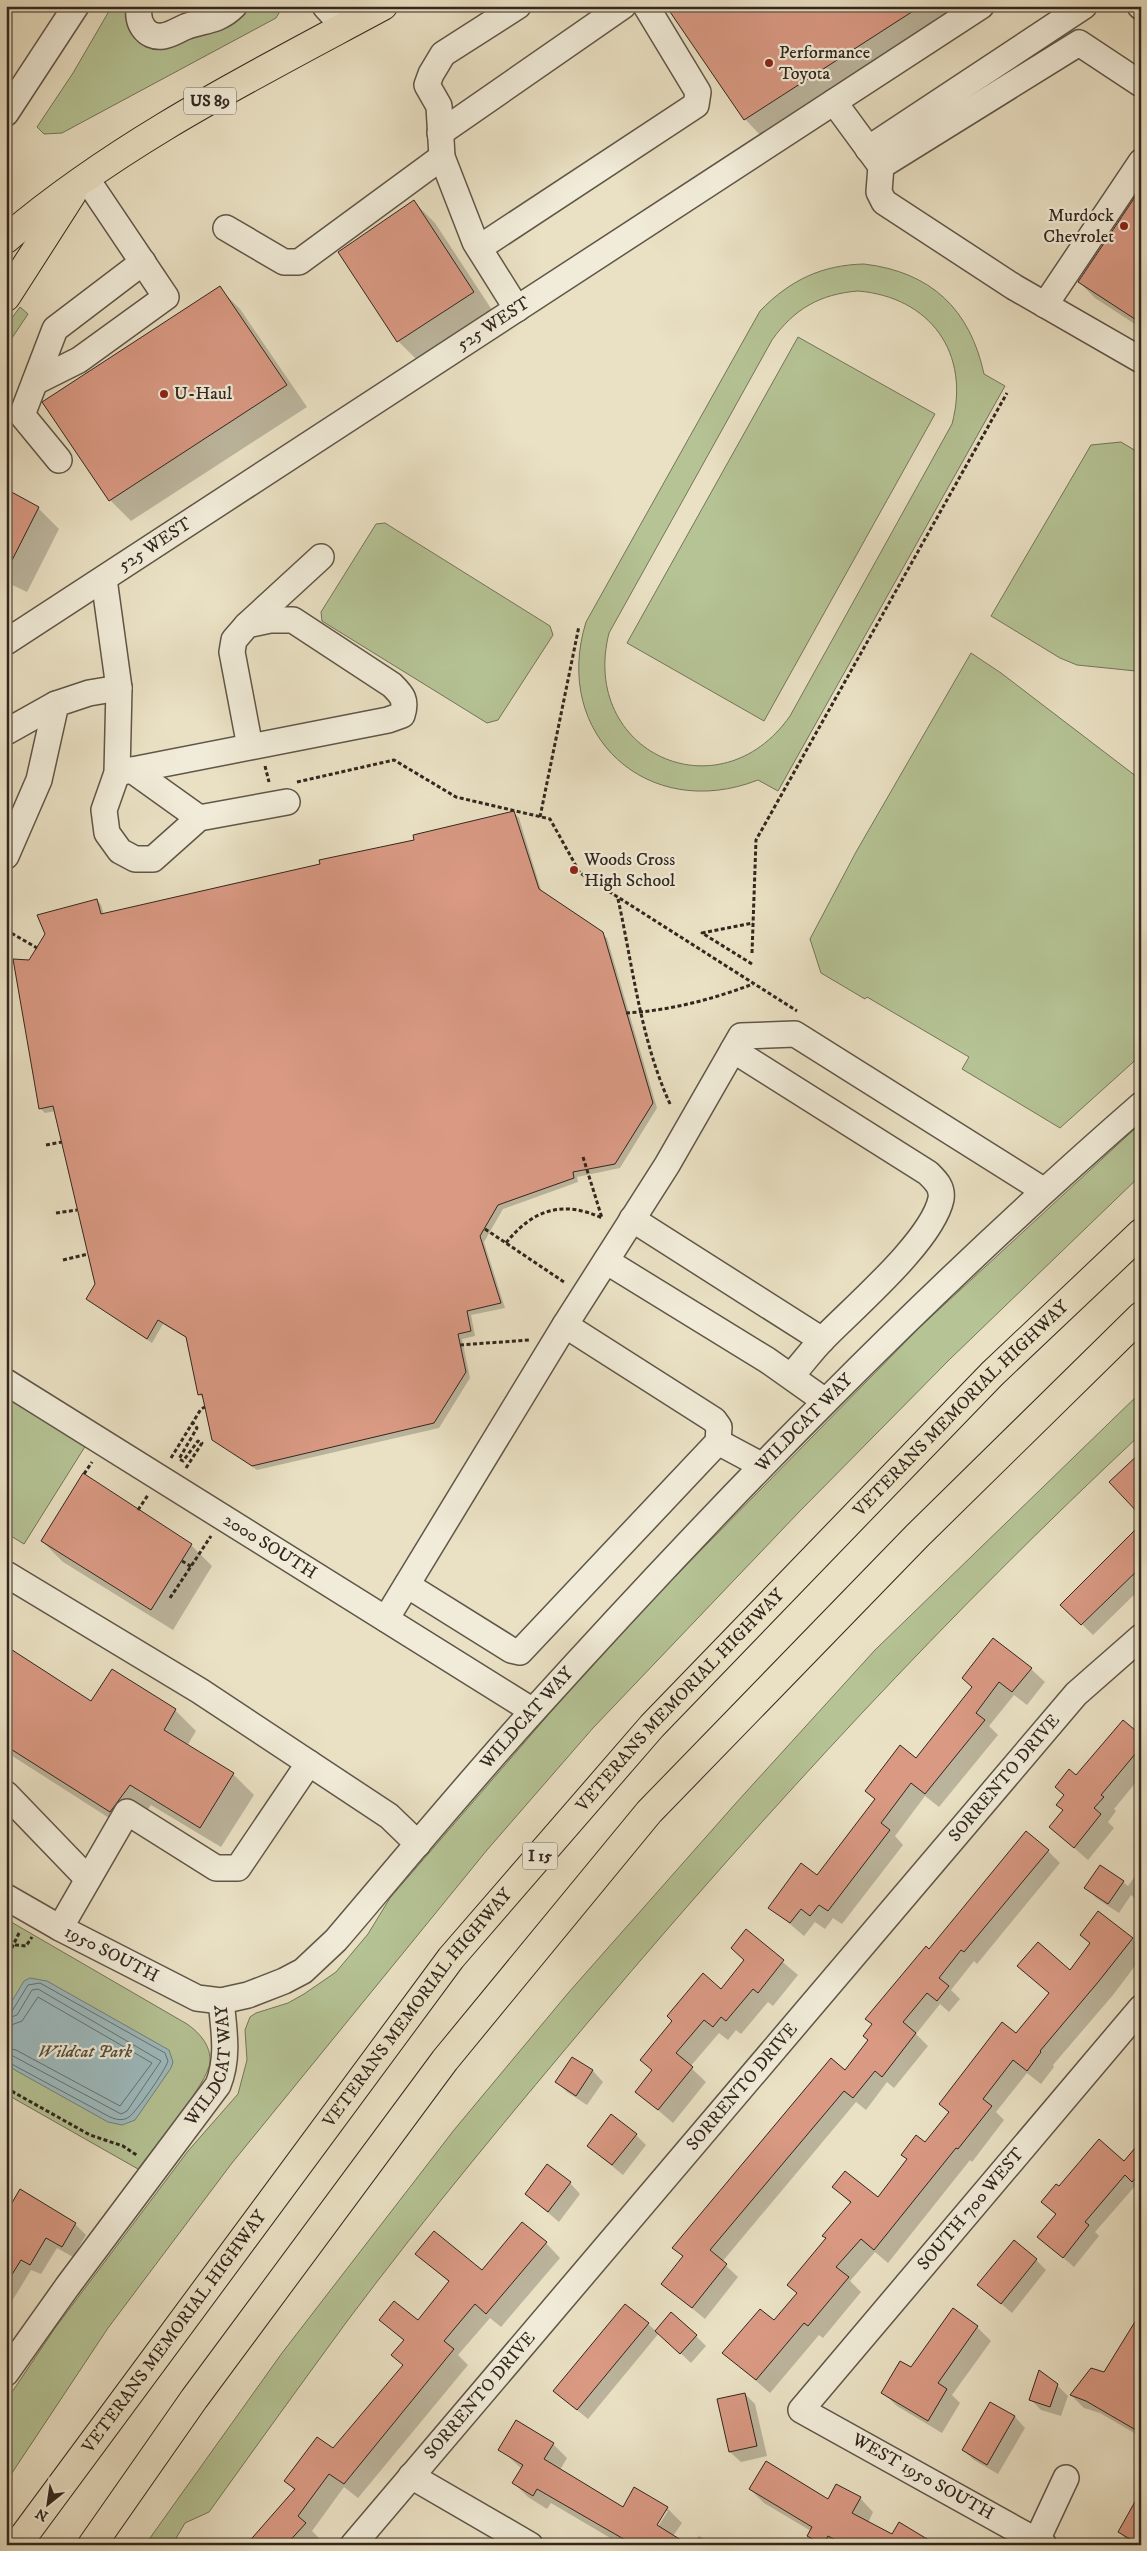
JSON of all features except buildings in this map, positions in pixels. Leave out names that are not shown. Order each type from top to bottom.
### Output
[{"type":"main road","name":"US 89","points":[[6,239],[33,216],[83,180],[164,128],[382,6]]},
{"type":"main road","points":[[6,214],[83,180]]},
{"type":"main road","points":[[6,297],[83,180]]},
{"type":"main road","name":"VETERANS MEMORIAL HIGHWAY","points":[[17,2545],[451,1958],[652,1726],[992,1374],[1141,1233]]},
{"type":"main road","points":[[92,2545],[194,2399],[445,2060],[649,1812],[917,1536],[1141,1316]]},
{"type":"street","points":[[140,6],[138,13],[139,22],[144,30],[154,36],[163,36],[186,26],[207,23],[234,6]]},
{"type":"street","points":[[324,6],[344,27]]},
{"type":"street","points":[[516,309],[479,248],[442,157],[439,106],[428,85],[431,74],[443,54],[518,6]]},
{"type":"street","points":[[440,133],[624,6]]},
{"type":"street","points":[[479,248],[696,105],[698,92],[646,6]]},
{"type":"street","name":"525 WEST","points":[[6,642],[980,6]]},
{"type":"street","points":[[875,157],[1084,6]]},
{"type":"street","points":[[6,113],[70,8]]},
{"type":"street","points":[[875,157],[1079,43],[1141,84]]},
{"type":"street","points":[[834,102],[875,157],[879,192],[884,202],[1045,305],[1141,360]]},
{"type":"street","points":[[226,228],[284,262],[299,262],[442,157]]},
{"type":"street","points":[[1045,305],[1141,162]]},
{"type":"street","points":[[35,382],[79,360],[166,297],[83,180]]},
{"type":"street","points":[[59,460],[22,415],[55,329],[143,262]]},
{"type":"street","points":[[257,755],[232,652],[234,640],[247,625],[321,557]]},
{"type":"street","points":[[104,579],[119,688],[124,772],[104,810],[107,833],[120,851],[135,859],[154,859],[199,818],[282,791]]},
{"type":"street","points":[[124,772],[257,755],[402,715],[405,706],[404,698],[392,685],[293,620],[270,620],[247,625]]},
{"type":"street","points":[[6,732],[56,704],[90,693],[119,688]]},
{"type":"street","points":[[6,856],[38,780],[56,704]]},
{"type":"street","points":[[124,772],[199,818]]},
{"type":"street","points":[[386,1619],[565,1325],[632,1219],[741,1036],[795,1034],[1043,1190]]},
{"type":"street","points":[[733,1050],[928,1173],[938,1182],[941,1191],[934,1215],[912,1248],[822,1340],[791,1376]]},
{"type":"street","name":"WILDCAT WAY","points":[[6,2373],[218,2085],[224,2071],[226,2056],[221,2001],[266,1989],[303,1971],[336,1940],[532,1711],[762,1466],[825,1401],[1043,1190],[1141,1105]]},
{"type":"street","points":[[632,1219],[822,1340]]},
{"type":"street","points":[[606,1260],[791,1376],[825,1401]]},
{"type":"street","points":[[407,1585],[511,1650],[520,1652],[718,1442],[719,1427],[714,1420],[565,1325]]},
{"type":"street","name":"2000 SOUTH","points":[[6,1382],[532,1711]]},
{"type":"street","points":[[718,1442],[762,1466]]},
{"type":"street","points":[[6,1574],[200,1691],[389,1816],[418,1844]]},
{"type":"street","name":"SORRENTO DRIVE","points":[[353,2545],[1076,1694],[1141,1637]]},
{"type":"street","points":[[60,1928],[127,1812],[216,1868],[238,1868],[309,1763]]},
{"type":"street","points":[[6,1794],[88,1879]]},
{"type":"street","name":"1950 SOUTH","points":[[6,1897],[60,1928],[197,1998],[221,2001]]},
{"type":"street","name":"SOUTH 700 WEST","points":[[801,2410],[1141,2008]]},
{"type":"street","name":"WEST 1950 SOUTH","points":[[801,2410],[1041,2543]]},
{"type":"street","points":[[411,2476],[530,2545]]},
{"type":"street","points":[[1041,2543],[1066,2478]]},
{"type":"path","points":[[752,953],[756,840],[1007,392]]},
{"type":"path","points":[[540,817],[579,626]]},
{"type":"path","points":[[257,755],[282,791],[394,760],[456,798],[550,819],[580,873],[803,1015]]},
{"type":"path","points":[[618,898],[642,1012],[661,1085],[670,1106]]},
{"type":"path","points":[[752,923],[702,933],[752,964]]},
{"type":"path","points":[[6,930],[37,948]]},
{"type":"path","points":[[626,1013],[642,1012],[725,994],[753,984]]},
{"type":"path","points":[[46,1145],[62,1142]]},
{"type":"path","points":[[506,1242],[517,1229],[534,1217],[553,1210],[583,1209],[602,1218],[583,1157]]},
{"type":"path","points":[[56,1213],[77,1210]]},
{"type":"path","points":[[485,1229],[564,1282]]},
{"type":"path","points":[[64,1260],[88,1254]]},
{"type":"path","points":[[460,1345],[529,1340]]},
{"type":"path","points":[[170,1461],[201,1409],[205,1407]]},
{"type":"path","points":[[185,1471],[202,1443],[198,1441],[183,1461],[179,1459],[197,1428],[193,1423]]},
{"type":"path","points":[[138,1510],[148,1495],[156,1500]]},
{"type":"path","points":[[170,1598],[212,1535],[204,1530]]},
{"type":"path","points":[[182,1561],[192,1567]]},
{"type":"path","points":[[6,1960],[15,1945],[21,1929]]},
{"type":"path","points":[[15,1945],[26,1946],[32,1936]]},
{"type":"path","points":[[6,2088],[90,2135],[123,2146],[138,2156]]},
{"type":"green space","points":[[112,6],[132,6],[134,29],[241,12],[247,6],[283,6],[276,18],[62,133],[44,134],[37,127],[73,73]]},
{"type":"green space","points":[[864,264],[888,268],[909,275],[928,285],[958,313],[978,351],[984,374],[1005,386],[778,791],[758,780],[718,790],[680,789],[646,779],[618,760],[596,733],[583,700],[579,663],[586,622],[760,311],[783,291],[808,276],[834,267]],"holes":[[[858,291],[883,296],[906,304],[924,317],[939,333],[950,352],[955,374],[956,398],[952,424],[790,716],[761,746],[728,762],[694,766],[662,757],[634,738],[615,710],[605,675],[609,633],[772,340],[780,329],[809,305],[832,296]]]},
{"type":"green space","points":[[20,307],[28,314],[6,347],[6,326]]},
{"type":"green space","points":[[798,337],[935,414],[764,721],[627,643]]},
{"type":"green space","points":[[1121,442],[1141,454],[1141,670],[1136,671],[1077,665],[1060,658],[991,616],[1091,445]]},
{"type":"green space","points":[[385,523],[550,626],[553,635],[498,720],[487,723],[322,621],[321,612],[376,524]]},
{"type":"green space","points":[[971,653],[1001,673],[1141,780],[1141,1055],[1060,1128],[962,1069],[969,1057],[867,997],[865,999],[821,973],[810,939],[856,852]]},
{"type":"green space","points":[[1141,1123],[1141,1175],[949,1360],[799,1512],[593,1728],[487,1850],[232,2163],[108,2328],[6,2482],[6,2401],[55,2328],[188,2151],[238,2094],[247,2060],[245,2030],[250,2017],[256,2013],[288,2003],[336,1972],[368,1934],[390,1898],[549,1714],[656,1596],[920,1327]]},
{"type":"green space","points":[[1141,1392],[1141,1434],[999,1571],[862,1713],[664,1933],[504,2123],[409,2240],[348,2320],[209,2512],[185,2523],[172,2545],[145,2545],[282,2353],[454,2130],[569,1992],[736,1803],[875,1650]]},
{"type":"green space","points":[[6,1396],[86,1445],[24,1544],[6,1533]]},
{"type":"green space","name":"Wildcat Park","points":[[6,1919],[187,2024],[196,2031],[207,2045],[210,2062],[200,2085],[179,2116],[138,2169],[6,2094]]},
{"type":"water","points":[[30,1978],[47,1981],[169,2050],[173,2062],[171,2068],[135,2120],[122,2125],[108,2122],[6,2065],[6,2011],[24,1981]]},
{"type":"place","name":"Performance Toyota","points":[[769,63]]},
{"type":"place","name":"Murdock Chevrolet","points":[[1124,226]]},
{"type":"place","name":"U-Haul","points":[[164,394]]},
{"type":"place","name":"Woods Cross High School","points":[[574,870]]}]
